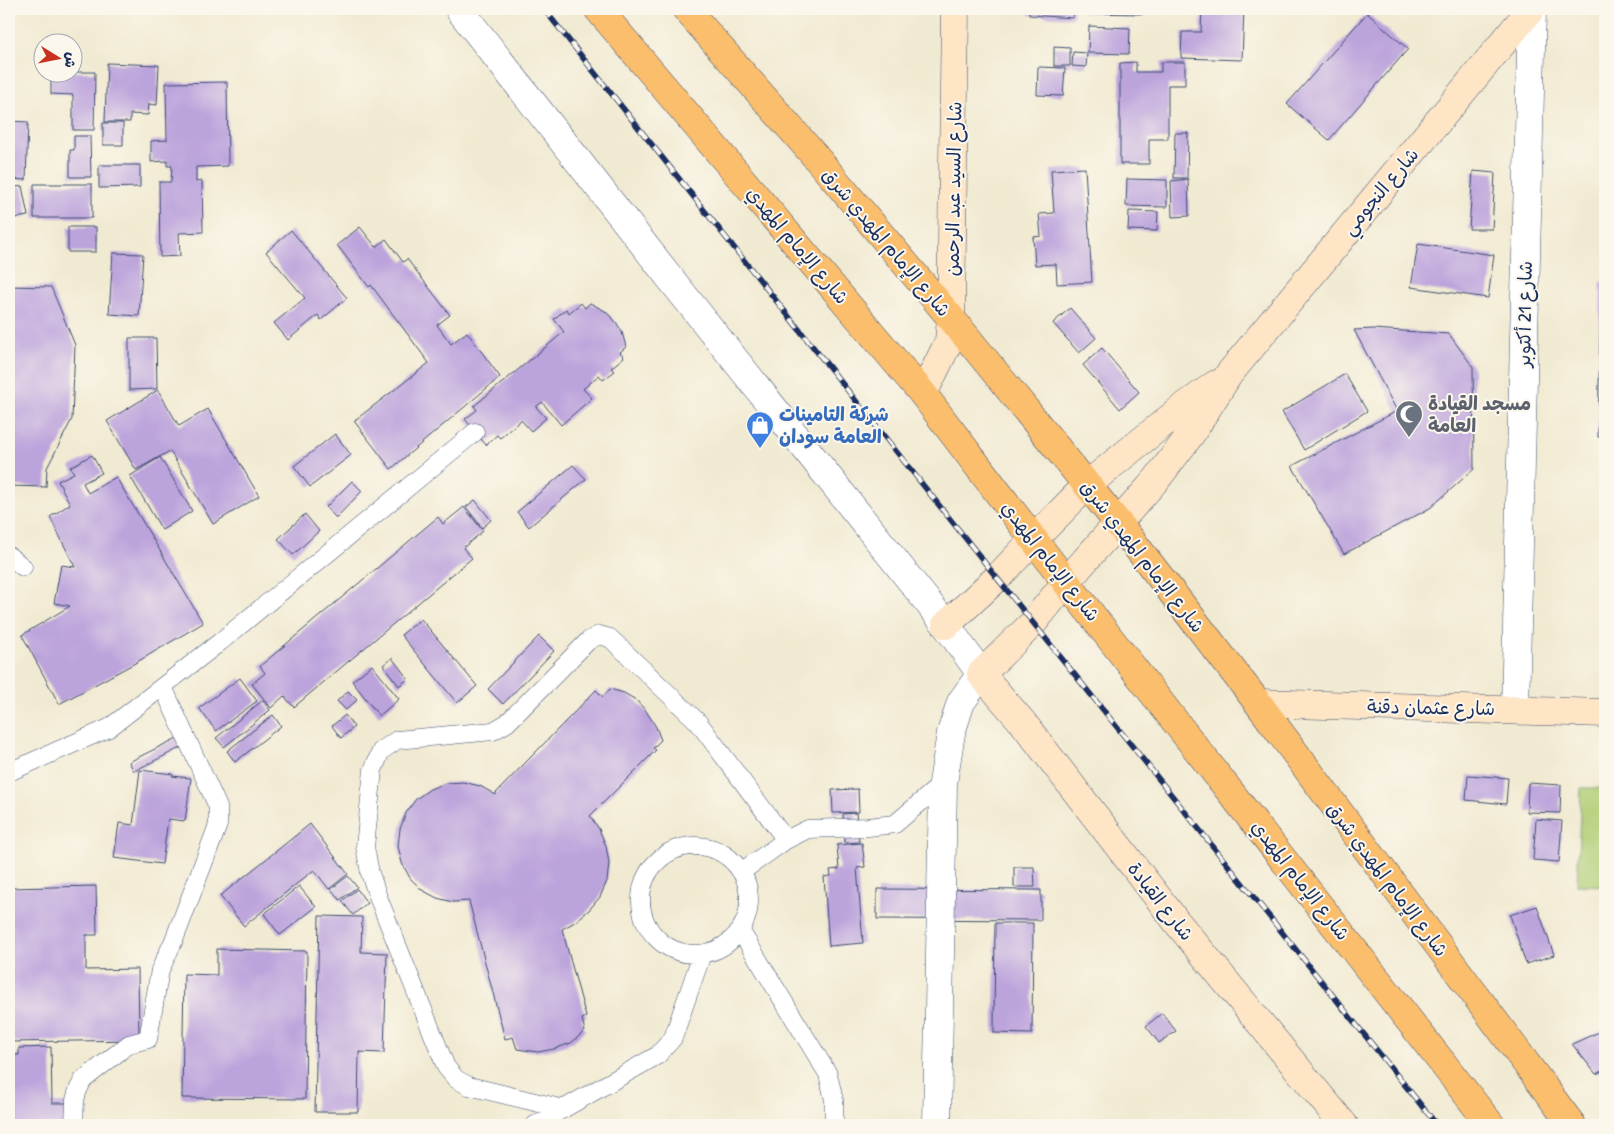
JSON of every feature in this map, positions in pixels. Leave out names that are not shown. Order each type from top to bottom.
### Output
[{"type":"main road","name":"شارع الإمام المهدي","points":[[598,9],[923,394],[1066,582],[1491,1125]]},
{"type":"main road","name":"شارع الإمام المهدي شرق","points":[[686,9],[814,155],[951,318],[1118,523],[1258,703],[1572,1125]]},
{"type":"street","points":[[459,9],[946,625],[981,674],[961,702],[950,733],[943,782],[937,1125]]},
{"type":"street","name":"شارع السيد عبد الرحمن","points":[[923,394],[949,341],[951,318],[955,9]]},
{"type":"street","name":"شارع النجومي","points":[[981,674],[1033,623],[1066,582],[1156,480],[1191,434],[1229,374],[1531,9]]},
{"type":"street","name":"شارع 21 أكتوبر","points":[[1515,709],[1531,9]]},
{"type":"street","name":"شارع النجومي","points":[[946,625],[997,578],[1087,485],[1181,409],[1229,374]]},
{"type":"street","name":"شارع القيادة","points":[[981,674],[1024,724],[1176,921],[1344,1125]]},
{"type":"street","name":"شارع عثمان دقنة","points":[[1258,703],[1605,713]]},
{"type":"lane","points":[[9,772],[109,728],[163,688],[475,432]]},
{"type":"lane","points":[[9,556],[23,567]]},
{"type":"lane","points":[[564,1109],[469,1086],[456,1079],[446,1067],[370,873],[365,847],[373,770],[381,751],[397,740],[493,731],[507,723],[588,641],[600,635],[610,638],[698,722],[786,840]]},
{"type":"lane","points":[[74,1125],[75,1100],[83,1080],[129,1044],[148,1039],[160,970],[174,940],[218,825],[218,807],[163,688]]},
{"type":"lane","points":[[741,872],[786,840],[808,829],[895,824],[943,782]]},
{"type":"lane","points":[[688,846],[718,851],[731,859],[741,872],[747,886],[749,901],[747,916],[740,930],[730,942],[716,950],[702,954],[687,954],[672,950],[659,941],[649,929],[643,915],[641,900],[643,884],[650,870],[660,858],[673,850],[688,846]]},
{"type":"lane","points":[[740,930],[828,1074],[834,1100],[834,1125]]},
{"type":"lane","points":[[541,1124],[658,1055],[673,1038],[702,954]]},
{"type":"green space","points":[[1581,788],[1605,788],[1605,886],[1577,885]]},
{"type":"building","points":[[1029,9],[1074,9],[1073,18],[1029,15]]},
{"type":"building","points":[[1083,9],[1144,9],[1144,14],[1083,13]]},
{"type":"building","points":[[1202,9],[1244,9],[1242,60],[1181,58],[1182,32],[1201,32]]},
{"type":"building","points":[[1367,13],[1408,49],[1329,140],[1287,104]]},
{"type":"building","points":[[1089,26],[1130,28],[1129,54],[1088,53]]},
{"type":"building","points":[[1054,47],[1070,48],[1070,66],[1054,66]]},
{"type":"building","points":[[1073,52],[1087,53],[1086,67],[1072,66]]},
{"type":"building","points":[[1136,62],[1136,72],[1161,72],[1161,62],[1185,62],[1185,85],[1168,85],[1168,139],[1149,139],[1149,164],[1120,164],[1120,63]]},
{"type":"building","points":[[107,63],[159,65],[157,105],[149,104],[148,115],[130,114],[130,122],[105,122]]},
{"type":"building","points":[[1038,67],[1065,68],[1063,96],[1037,95]]},
{"type":"building","points":[[82,72],[95,72],[94,130],[73,130],[73,95],[51,94],[51,82],[82,82]]},
{"type":"building","points":[[227,82],[228,166],[196,167],[196,182],[202,181],[203,232],[179,233],[180,256],[160,257],[159,182],[171,182],[172,166],[167,166],[167,161],[151,162],[151,141],[167,140],[166,83]]},
{"type":"building","points":[[9,121],[28,122],[26,180],[9,179]]},
{"type":"building","points":[[103,123],[123,123],[123,145],[103,145]]},
{"type":"building","points":[[1175,133],[1188,133],[1187,178],[1174,178]]},
{"type":"building","points":[[74,136],[90,136],[91,177],[70,177],[70,150],[74,150]]},
{"type":"building","points":[[99,165],[140,165],[140,187],[99,188]]},
{"type":"building","points":[[1085,168],[1092,282],[1057,284],[1056,264],[1035,265],[1033,237],[1041,236],[1039,214],[1054,213],[1051,170]]},
{"type":"building","points":[[1473,171],[1495,173],[1492,229],[1469,229]]},
{"type":"building","points":[[1127,179],[1167,180],[1167,207],[1126,206]]},
{"type":"building","points":[[1188,179],[1189,216],[1172,217],[1171,181]]},
{"type":"building","points":[[34,184],[92,184],[92,218],[34,218]]},
{"type":"building","points":[[22,186],[28,216],[9,219],[9,188]]},
{"type":"building","points":[[1129,211],[1158,212],[1157,231],[1128,230]]},
{"type":"building","points":[[68,227],[96,227],[96,252],[68,252]]},
{"type":"building","points":[[360,227],[376,247],[386,239],[403,262],[407,259],[450,315],[437,325],[451,344],[467,332],[500,377],[391,469],[354,421],[429,363],[371,285],[369,287],[337,245]]},
{"type":"building","points":[[291,230],[347,298],[321,320],[318,315],[288,340],[274,323],[305,298],[266,252]]},
{"type":"building","points":[[1418,244],[1494,255],[1488,298],[1411,287]]},
{"type":"building","points":[[113,253],[143,254],[139,316],[109,314]]},
{"type":"building","points":[[1601,282],[1605,282],[1605,437],[1598,437]]},
{"type":"building","points":[[9,286],[51,287],[75,345],[72,419],[47,468],[46,487],[9,486]]},
{"type":"building","points":[[581,303],[585,308],[590,303],[605,311],[616,322],[622,332],[626,347],[620,352],[624,357],[611,368],[615,371],[603,380],[599,375],[583,389],[592,398],[561,425],[542,402],[536,407],[546,418],[531,431],[521,420],[500,438],[497,435],[486,445],[465,419],[477,410],[474,406],[564,332],[554,319],[566,309],[569,313]]},
{"type":"building","points":[[1070,308],[1096,338],[1079,353],[1053,323]]},
{"type":"building","name":"مسجد القيادة العامة","points":[[1373,329],[1449,334],[1473,367],[1474,469],[1430,508],[1344,554],[1292,466],[1397,411],[1354,330]]},
{"type":"building","points":[[129,338],[156,338],[157,389],[129,390]]},
{"type":"building","points":[[1102,348],[1139,392],[1120,409],[1083,365]]},
{"type":"building","points":[[1345,374],[1367,411],[1304,450],[1282,412]]},
{"type":"building","points":[[158,390],[179,426],[208,409],[259,496],[213,524],[170,451],[136,470],[107,421]]},
{"type":"building","points":[[335,434],[351,455],[310,487],[294,466]]},
{"type":"building","points":[[92,455],[102,473],[83,483],[88,493],[116,477],[203,623],[137,662],[59,704],[22,635],[70,606],[54,603],[61,565],[75,567],[50,517],[70,504],[58,481],[74,473],[70,467]]},
{"type":"building","points":[[160,457],[192,511],[162,530],[130,476]]},
{"type":"building","points":[[573,465],[586,479],[529,527],[517,512]]},
{"type":"building","points":[[352,481],[362,491],[336,518],[326,507]]},
{"type":"building","points":[[475,500],[491,520],[482,528],[466,507]]},
{"type":"building","points":[[464,507],[483,531],[463,548],[472,558],[294,707],[284,696],[271,708],[252,684],[265,673],[260,666],[438,517],[443,524]]},
{"type":"building","points":[[305,514],[319,531],[293,555],[278,539]]},
{"type":"building","points":[[421,619],[477,686],[457,703],[401,635]]},
{"type":"building","points":[[539,636],[554,651],[503,704],[488,689]]},
{"type":"building","points":[[392,658],[408,679],[399,686],[383,665]]},
{"type":"building","points":[[372,665],[399,699],[379,716],[352,681]]},
{"type":"building","points":[[240,678],[257,701],[216,731],[199,708]]},
{"type":"building","points":[[610,689],[624,693],[636,700],[656,727],[661,740],[653,748],[656,750],[590,816],[599,829],[606,846],[609,863],[607,881],[600,897],[589,910],[575,922],[562,929],[586,1017],[582,1019],[585,1031],[571,1043],[554,1049],[538,1052],[517,1049],[513,1037],[505,1039],[469,901],[453,902],[437,898],[422,890],[410,878],[402,863],[398,846],[400,829],[406,813],[416,799],[430,789],[446,783],[463,782],[480,786],[496,795],[596,690],[603,697]]},
{"type":"building","points":[[348,691],[357,700],[346,710],[337,701]]},
{"type":"building","points":[[263,700],[270,710],[224,747],[216,738]]},
{"type":"building","points":[[273,715],[281,726],[235,762],[227,751]]},
{"type":"building","points":[[345,715],[354,727],[341,738],[332,726]]},
{"type":"building","points":[[181,736],[186,745],[134,771],[129,762]]},
{"type":"building","points":[[140,770],[191,778],[185,821],[168,819],[162,864],[114,858],[119,823],[133,825]]},
{"type":"building","points":[[1468,775],[1508,778],[1506,804],[1466,800]]},
{"type":"building","points":[[1528,783],[1561,785],[1560,813],[1527,812]]},
{"type":"building","points":[[858,789],[859,812],[833,813],[832,790]]},
{"type":"building","points":[[856,813],[859,842],[845,843],[843,814]]},
{"type":"building","points":[[1536,819],[1562,821],[1559,862],[1533,860]]},
{"type":"building","points":[[310,824],[348,874],[329,889],[314,870],[244,926],[220,896]]},
{"type":"building","points":[[862,843],[865,867],[857,868],[863,943],[829,946],[824,877],[831,876],[830,870],[839,869],[837,845]]},
{"type":"building","points":[[1014,867],[1034,867],[1035,887],[1014,887]]},
{"type":"building","points":[[348,876],[357,887],[340,900],[331,889]]},
{"type":"building","points":[[96,886],[97,935],[86,935],[86,970],[138,969],[139,1040],[9,1042],[9,888]]},
{"type":"building","points":[[299,886],[316,907],[280,935],[264,914]]},
{"type":"building","points":[[357,889],[367,903],[353,915],[342,901]]},
{"type":"building","points":[[877,889],[1041,890],[1041,920],[877,919]]},
{"type":"building","points":[[1537,906],[1554,955],[1526,964],[1510,915]]},
{"type":"building","points":[[319,916],[362,917],[361,952],[387,953],[384,1053],[359,1052],[358,1112],[315,1112]]},
{"type":"building","points":[[995,923],[1033,923],[1032,1034],[994,1033]]},
{"type":"building","points":[[217,949],[307,951],[305,1099],[182,1098],[184,974],[217,975]]},
{"type":"building","points":[[1162,1013],[1176,1031],[1159,1043],[1146,1026]]},
{"type":"building","points":[[1601,1031],[1605,1036],[1605,1070],[1596,1074],[1572,1044]]},
{"type":"building","points":[[51,1047],[52,1103],[71,1103],[71,1125],[9,1125],[9,1055],[19,1055],[19,1048]]},
{"type":"railway","points":[[544,9],[997,578],[1437,1125]]},
{"type":"place","name":"مسجد القيادة العامة","points":[[1409,438]]},
{"type":"place","name":"شركة التامينات العامة سودان","points":[[760,449]]}]
